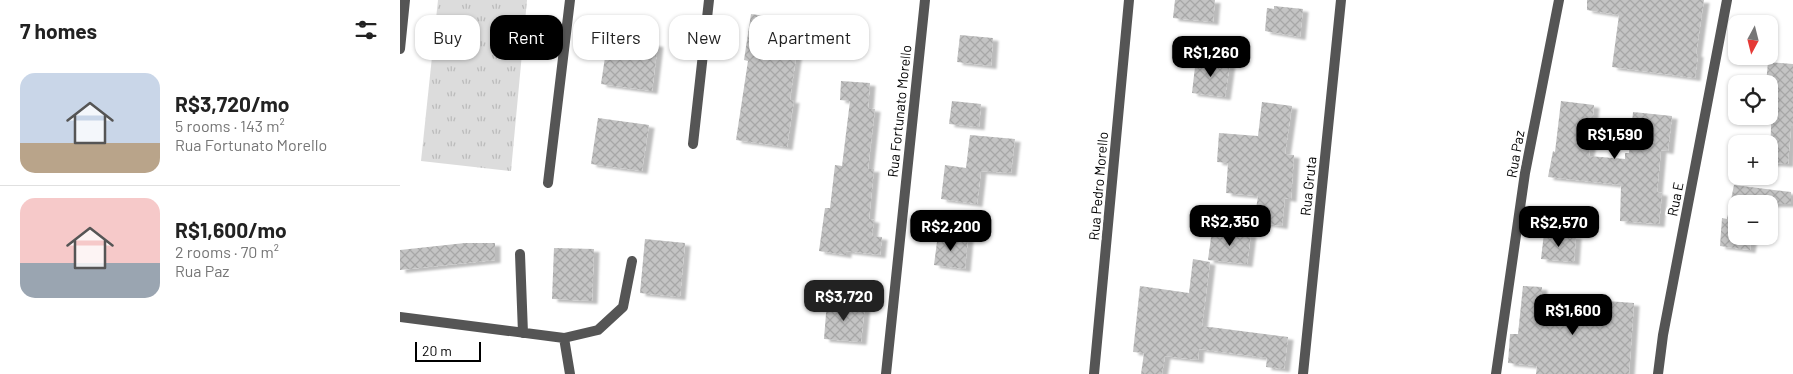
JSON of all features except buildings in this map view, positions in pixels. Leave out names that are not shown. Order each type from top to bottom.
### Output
[{"type":"street","points":[[400,49],[405,0]]},
{"type":"street","points":[[548,183],[570,0]]},
{"type":"street","points":[[693,144],[709,0]]},
{"type":"street","name":"Rua Fortunato Morello","points":[[886,374],[925,0]]},
{"type":"street","name":"Rua Pedro Morello","points":[[1094,374],[1130,0]]},
{"type":"street","name":"Rua Gruta","points":[[1303,374],[1341,0]]},
{"type":"street","name":"Rua Paz","points":[[1496,374],[1525,174],[1559,0]]},
{"type":"street","name":"Rua E","points":[[1658,374],[1663,335],[1726,0]]},
{"type":"street","points":[[520,254],[523,332]]},
{"type":"street","points":[[400,317],[564,338],[598,330],[623,307],[632,261]]},
{"type":"street","points":[[564,338],[570,374]]},
{"type":"green space","points":[[438,0],[527,0],[526,15],[490,15],[490,60],[521,60],[511,171],[421,161],[432,60],[480,60],[480,15],[436,15]]}]
